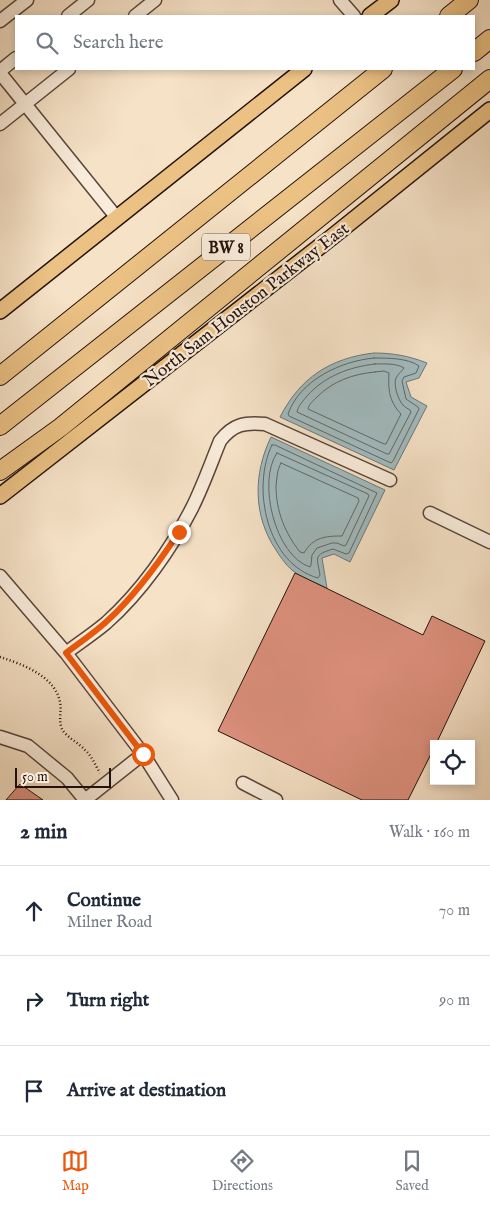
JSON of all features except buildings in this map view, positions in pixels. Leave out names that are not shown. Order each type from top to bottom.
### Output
[{"type":"highway","points":[[450,15],[469,0]]},
{"type":"highway","points":[[475,51],[490,39]]},
{"type":"highway","name":"BW 8","points":[[0,376],[382,70]]},
{"type":"highway","name":"BW 8","points":[[0,426],[451,70]]},
{"type":"highway","points":[[0,471],[76,415],[488,82]]},
{"type":"main road","points":[[371,15],[391,0]]},
{"type":"main road","points":[[0,311],[303,70]]},
{"type":"main road","name":"North Sam Houston Parkway East","points":[[0,496],[489,112]]},
{"type":"street","points":[[0,22],[27,0]]},
{"type":"street","points":[[69,15],[88,0]]},
{"type":"street","points":[[136,15],[155,0]]},
{"type":"street","points":[[340,0],[353,15]]},
{"type":"street","points":[[15,59],[0,72],[117,218]]},
{"type":"street","points":[[0,124],[68,70]]},
{"type":"street","points":[[66,653],[105,623],[129,600],[156,567],[179,532],[193,505],[220,441],[234,427],[250,422],[265,424],[390,480]]},
{"type":"street","points":[[430,513],[490,542]]},
{"type":"street","points":[[0,576],[66,653],[143,754],[172,800]]},
{"type":"street","points":[[0,737],[28,746],[67,778],[85,800],[143,754]]},
{"type":"street","points":[[243,783],[276,800]]},
{"type":"path","points":[[0,657],[37,672],[49,682],[60,702],[62,730],[86,750],[106,784]]},
{"type":"water","points":[[374,353],[401,355],[427,363],[419,378],[406,382],[411,397],[427,406],[394,470],[280,417],[297,391],[318,372],[344,360]]},
{"type":"water","points":[[271,437],[385,490],[350,562],[334,554],[322,558],[327,588],[303,577],[290,568],[268,537],[263,523],[258,495],[261,465]]},
{"type":"route","points":[[143,754],[66,653],[105,623],[129,600],[156,567],[179,532]]}]
